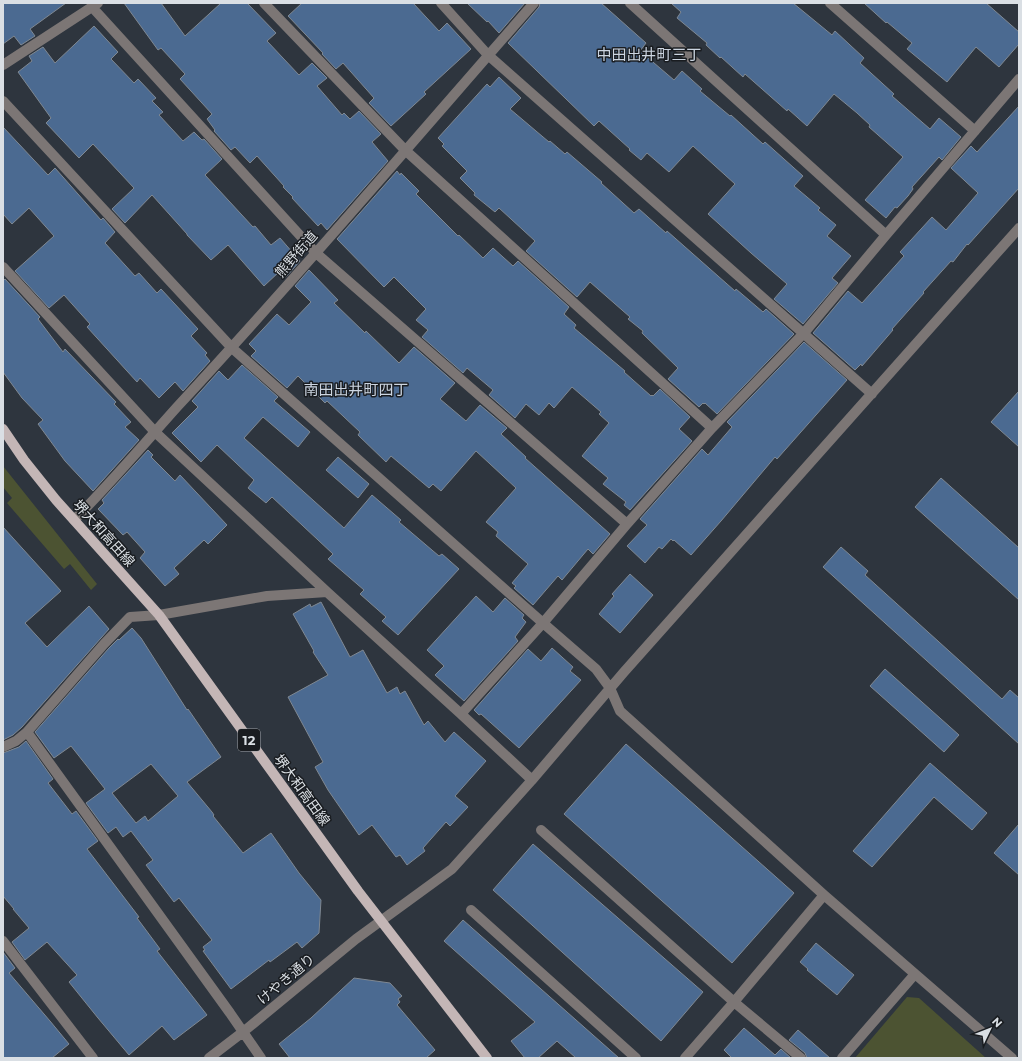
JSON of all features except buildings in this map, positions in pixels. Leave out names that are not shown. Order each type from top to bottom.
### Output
[{"type":"main road","name":"堺大和高田線","points":[[3,429],[24,460],[56,500],[159,615],[326,847],[487,1058]]},
{"type":"street","points":[[264,3],[405,150],[712,428]]},
{"type":"street","points":[[442,3],[488,55],[872,394]]},
{"type":"street","name":"熊野街道","points":[[74,520],[232,348],[534,3]]},
{"type":"street","points":[[630,3],[886,235]]},
{"type":"street","points":[[830,3],[975,131]]},
{"type":"street","points":[[3,65],[95,5],[316,253],[626,524]]},
{"type":"street","points":[[461,714],[543,623],[626,524],[712,428],[804,333],[1019,79]]},
{"type":"street","points":[[3,101],[232,348],[596,669],[610,688],[620,711],[824,895],[1011,1057]]},
{"type":"street","name":"けやき通り","points":[[209,1058],[356,939],[452,868],[532,780],[610,688],[1019,228]]},
{"type":"street","points":[[3,267],[155,432],[532,780]]},
{"type":"street","points":[[3,746],[16,741],[27,732],[104,644],[130,617],[159,615],[267,596],[327,592]]},
{"type":"street","points":[[27,732],[226,1006],[261,1058]]},
{"type":"street","points":[[541,830],[734,1002],[801,1058]]},
{"type":"street","points":[[685,1058],[824,895]]},
{"type":"street","points":[[471,910],[636,1058]]},
{"type":"street","points":[[3,941],[93,1058]]},
{"type":"street","points":[[842,1058],[915,974]]},
{"type":"green space","points":[[3,466],[97,584],[91,590],[70,564],[64,569],[7,503],[12,498],[3,487]]},
{"type":"green space","points":[[907,997],[919,998],[986,1058],[855,1058]]},
{"type":"district","name":"中田出井町三丁","points":[[649,55]]},
{"type":"district","name":"南田出井町四丁","points":[[356,390]]}]
